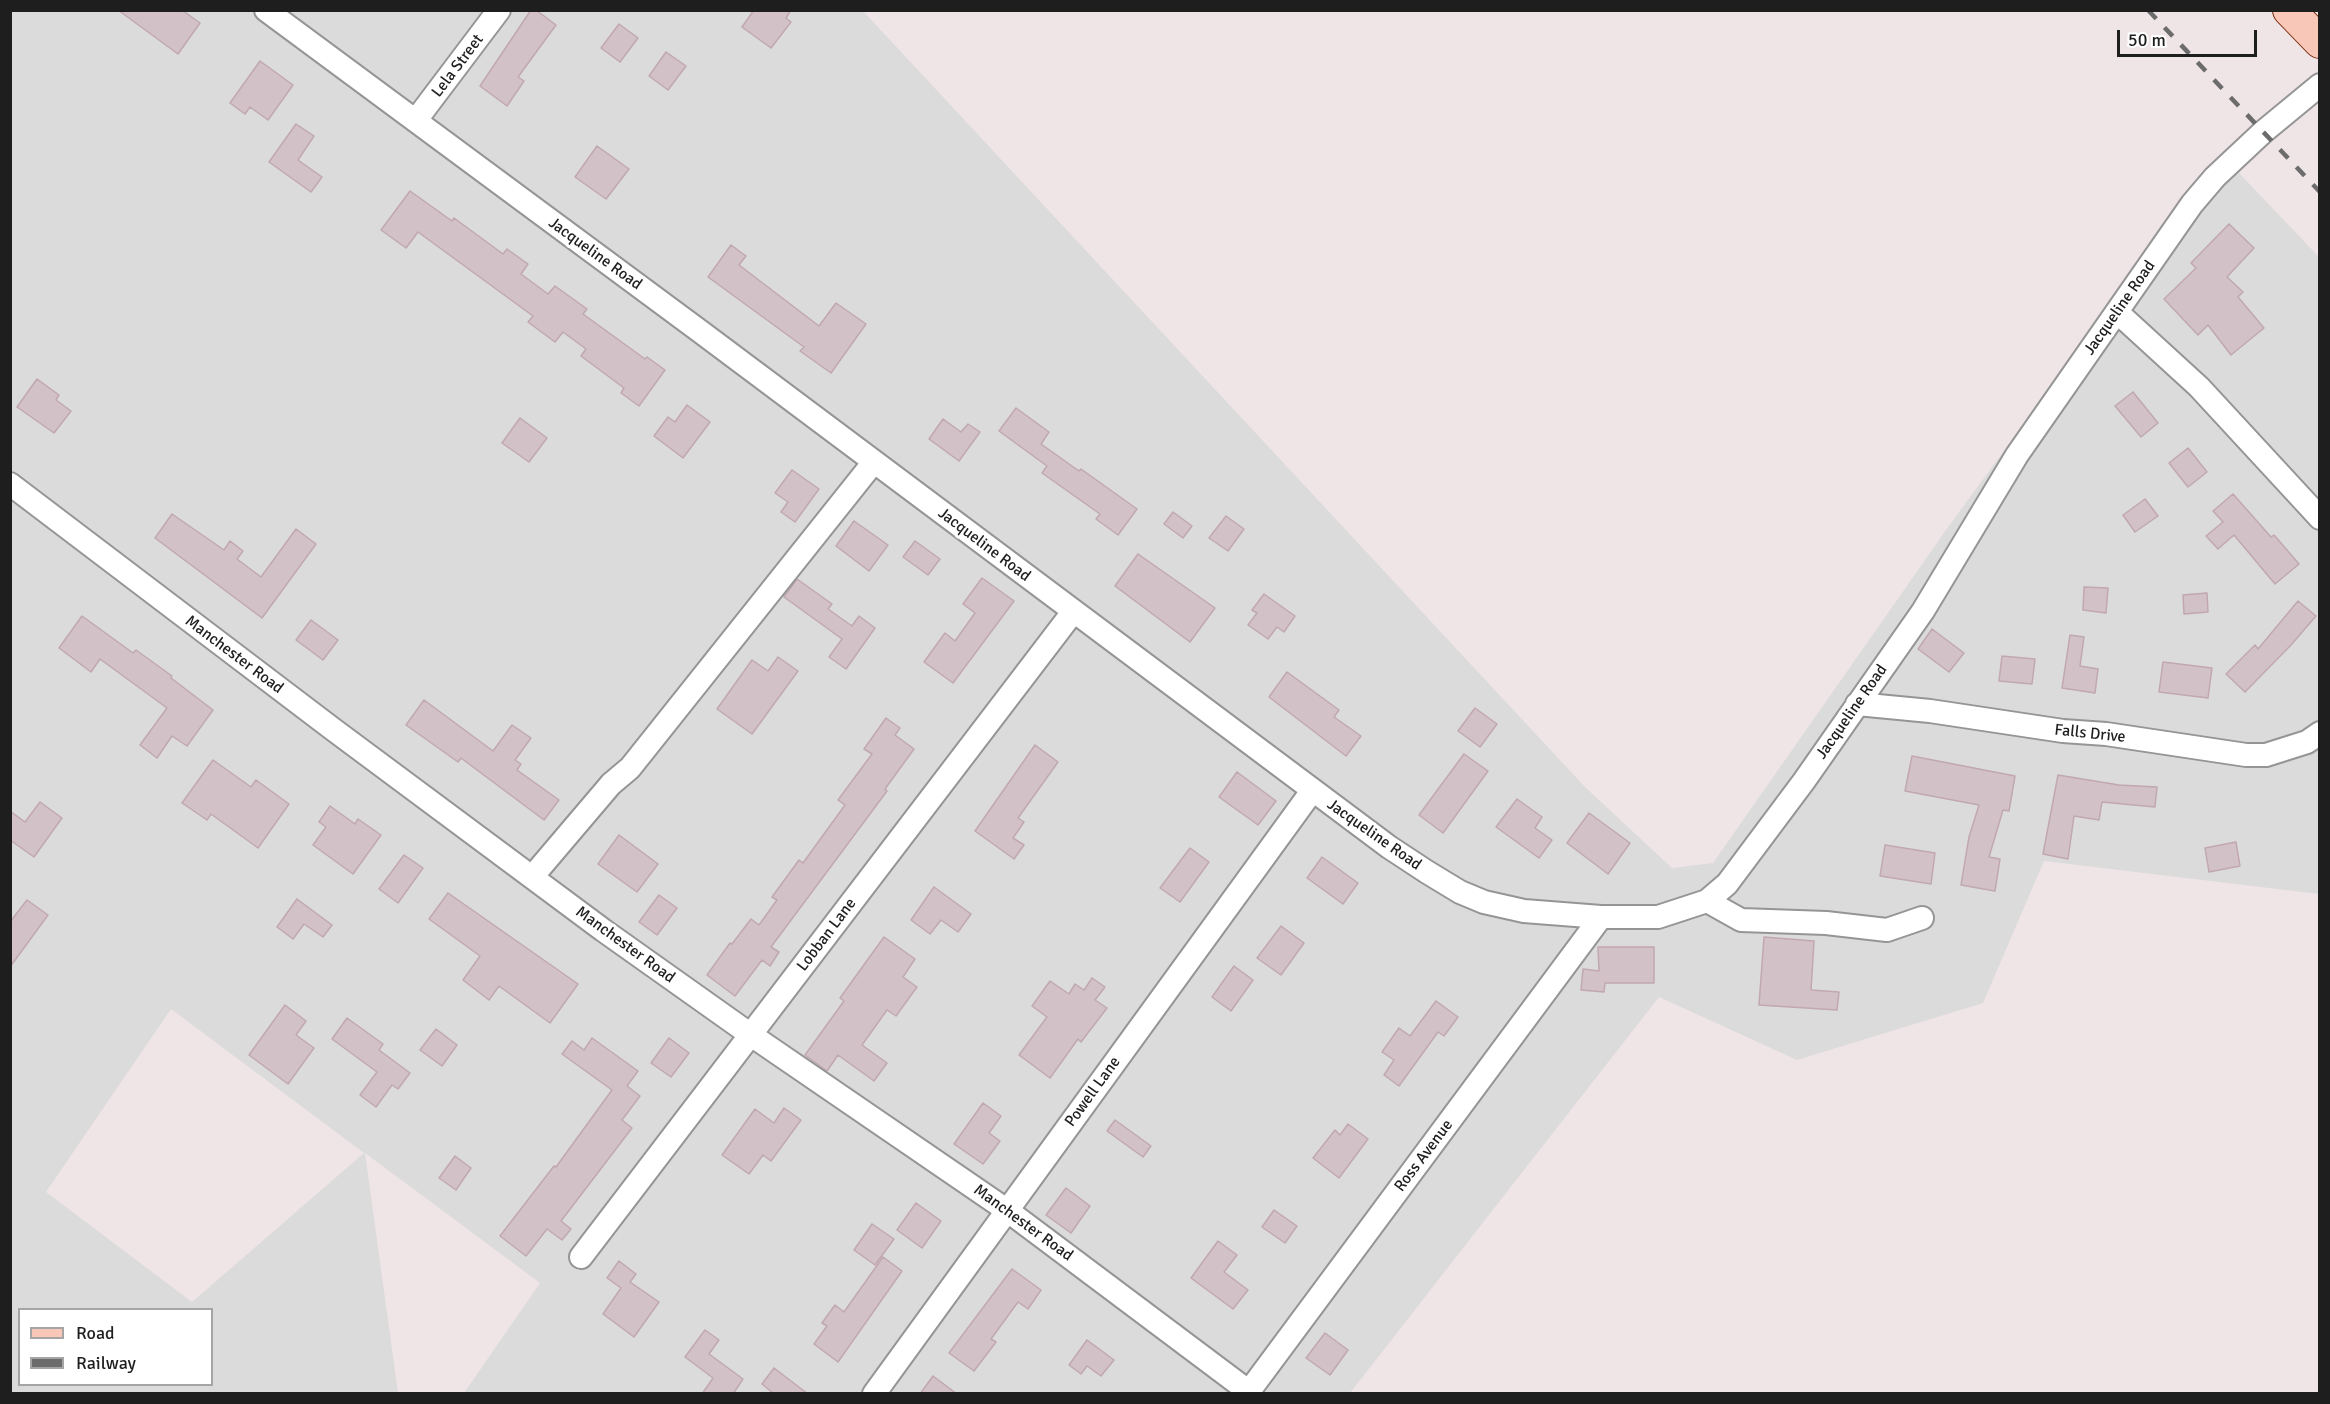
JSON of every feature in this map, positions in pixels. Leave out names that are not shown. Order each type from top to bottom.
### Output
[{"type":"main road","points":[[2289,10],[2319,42]]},
{"type":"street","name":"Jacqueline Road","points":[[267,10],[1389,847],[1461,892],[1485,902],[1524,911],[1601,917],[1658,917],[1707,901],[1727,884],[1923,611],[2017,455],[2192,204],[2215,177],[2263,132],[2319,85]]},
{"type":"street","name":"Lela Street","points":[[416,120],[499,10]]},
{"type":"street","points":[[2116,312],[2199,387],[2319,518]]},
{"type":"street","points":[[532,877],[611,784],[630,768],[873,463]]},
{"type":"street","name":"Manchester Road","points":[[10,484],[343,737],[532,877],[751,1035],[1008,1211],[1248,1392]]},
{"type":"street","name":"Lobban Lane","points":[[581,1257],[1073,612]]},
{"type":"street","name":"Falls Drive","points":[[1857,704],[1930,711],[2062,731],[2106,734],[2246,755],[2266,755],[2307,742],[2319,733]]},
{"type":"street","name":"Powell Lane","points":[[874,1394],[1312,791]]},
{"type":"street","points":[[1707,901],[1741,920],[1826,923],[1887,930],[1922,918]]},
{"type":"street","name":"Ross Avenue","points":[[1248,1392],[1601,917]]},
{"type":"shaded area","points":[[10,11],[863,11],[1585,787],[1672,868],[1713,863],[1946,530],[2099,321],[2198,179],[2238,172],[2319,257],[2319,894],[2044,861],[1983,1003],[1797,1060],[1659,997],[1350,1393],[464,1393],[540,1283],[365,1153],[398,1393],[11,1393]],"holes":[[[171,1009],[364,1153],[192,1302],[46,1192]]]},
{"type":"building","points":[[118,10],[182,10],[200,23],[178,54]]},
{"type":"building","points":[[531,10],[536,10],[556,25],[518,77],[524,81],[507,106],[480,86]]},
{"type":"building","points":[[754,10],[791,10],[786,18],[791,22],[771,48],[742,27]]},
{"type":"building","points":[[619,24],[638,38],[620,62],[601,48]]},
{"type":"building","points":[[666,52],[686,66],[668,90],[649,76]]},
{"type":"building","points":[[260,61],[293,85],[268,120],[250,107],[245,114],[230,103]]},
{"type":"building","points":[[296,124],[314,136],[298,160],[322,177],[311,192],[269,162]]},
{"type":"building","points":[[597,146],[629,169],[606,199],[575,177]]},
{"type":"building","points":[[410,191],[452,221],[454,218],[503,254],[507,249],[528,264],[521,274],[548,294],[555,286],[587,309],[583,314],[645,359],[647,357],[665,370],[639,406],[621,393],[624,388],[581,356],[586,349],[563,332],[555,342],[528,322],[533,316],[418,232],[406,248],[381,230]]},
{"type":"building","points":[[2229,224],[2254,248],[2227,277],[2243,292],[2238,297],[2264,328],[2231,355],[2208,325],[2198,335],[2164,299],[2196,268],[2191,263]]},
{"type":"building","points":[[731,245],[746,256],[739,265],[819,326],[836,303],[866,324],[831,373],[800,351],[804,347],[708,277]]},
{"type":"building","points":[[37,379],[59,395],[56,400],[71,411],[54,433],[17,407]]},
{"type":"building","points":[[2133,392],[2158,423],[2141,437],[2115,406]]},
{"type":"building","points":[[687,405],[710,422],[683,458],[654,436],[668,417],[675,422]]},
{"type":"building","points":[[1016,408],[1049,432],[1041,444],[1137,509],[1118,535],[1096,519],[1100,514],[1042,473],[1047,466],[999,431]]},
{"type":"building","points":[[520,418],[547,438],[529,462],[502,443]]},
{"type":"building","points":[[943,419],[961,432],[968,424],[980,432],[959,461],[929,439]]},
{"type":"building","points":[[2188,448],[2207,472],[2188,487],[2169,463]]},
{"type":"building","points":[[792,470],[819,489],[795,522],[781,512],[788,502],[775,493]]},
{"type":"building","points":[[2233,494],[2271,537],[2274,535],[2299,564],[2275,584],[2234,535],[2218,549],[2206,536],[2223,522],[2213,511]]},
{"type":"building","points":[[2145,499],[2158,516],[2135,532],[2123,515]]},
{"type":"building","points":[[1173,512],[1192,526],[1183,538],[1164,524]]},
{"type":"building","points":[[172,514],[224,550],[230,541],[243,551],[237,559],[261,577],[296,529],[316,544],[262,618],[155,538]]},
{"type":"building","points":[[1226,516],[1244,529],[1228,551],[1209,538]]},
{"type":"building","points":[[854,521],[888,545],[869,571],[836,546]]},
{"type":"building","points":[[915,541],[940,559],[928,575],[903,557]]},
{"type":"building","points":[[1138,554],[1215,608],[1190,642],[1115,586]]},
{"type":"building","points":[[982,578],[1014,601],[953,683],[924,662],[945,633],[955,641],[975,613],[963,604]]},
{"type":"building","points":[[797,579],[832,604],[828,609],[852,626],[859,616],[875,628],[846,669],[829,657],[842,639],[784,597]]},
{"type":"building","points":[[2084,587],[2108,588],[2106,613],[2083,610]]},
{"type":"building","points":[[2207,593],[2208,612],[2184,614],[2183,595]]},
{"type":"building","points":[[1264,594],[1295,616],[1284,632],[1277,627],[1268,639],[1248,625],[1257,613],[1252,610]]},
{"type":"building","points":[[2298,601],[2316,616],[2245,692],[2226,674],[2255,645],[2258,649]]},
{"type":"building","points":[[82,616],[133,653],[136,650],[213,710],[187,746],[172,736],[157,758],[140,745],[167,708],[100,659],[91,672],[59,648]]},
{"type":"building","points":[[311,620],[338,640],[323,660],[296,640]]},
{"type":"building","points":[[1932,629],[1964,653],[1949,672],[1918,649]]},
{"type":"building","points":[[2070,635],[2084,637],[2080,666],[2098,669],[2095,693],[2062,688]]},
{"type":"building","points":[[2002,656],[2035,659],[2032,684],[1999,681]]},
{"type":"building","points":[[778,657],[798,671],[752,734],[717,709],[752,660],[768,671]]},
{"type":"building","points":[[2163,662],[2212,668],[2208,698],[2159,692]]},
{"type":"building","points":[[1287,672],[1339,710],[1334,717],[1361,736],[1346,756],[1269,697]]},
{"type":"building","points":[[424,700],[493,751],[512,725],[531,738],[515,760],[521,764],[517,770],[559,800],[544,820],[461,758],[458,762],[406,725]]},
{"type":"building","points":[[1475,708],[1497,724],[1480,747],[1458,731]]},
{"type":"building","points":[[886,718],[900,728],[895,735],[914,749],[885,789],[887,791],[771,947],[779,952],[770,966],[762,960],[735,996],[707,975],[751,919],[759,925],[777,900],[772,897],[799,860],[803,863],[845,805],[838,800],[872,754],[864,749]]},
{"type":"building","points":[[1035,745],[1058,762],[1018,818],[1024,822],[1013,838],[1024,845],[1014,859],[975,831]]},
{"type":"building","points":[[1464,754],[1488,771],[1443,833],[1419,815]]},
{"type":"building","points":[[1912,756],[2015,776],[2009,811],[2003,810],[1989,857],[2000,859],[1995,891],[1961,885],[1969,837],[1979,805],[1905,791]]},
{"type":"building","points":[[213,760],[251,787],[256,780],[289,804],[258,848],[211,814],[207,820],[182,803]]},
{"type":"building","points":[[1237,772],[1276,801],[1258,825],[1219,797]]},
{"type":"building","points":[[2058,775],[2119,785],[2157,787],[2155,807],[2102,802],[2099,820],[2074,816],[2068,859],[2043,854]]},
{"type":"building","points":[[1517,799],[1542,817],[1535,828],[1552,840],[1539,858],[1496,827]]},
{"type":"building","points":[[40,802],[62,818],[34,857],[10,840],[10,811],[25,822]]},
{"type":"building","points":[[330,806],[355,824],[358,819],[381,835],[353,874],[313,845],[326,827],[319,822]]},
{"type":"building","points":[[1589,813],[1630,843],[1608,874],[1567,843]]},
{"type":"building","points":[[619,835],[658,864],[637,892],[598,864]]},
{"type":"building","points":[[2236,842],[2240,866],[2209,872],[2205,848]]},
{"type":"building","points":[[1885,845],[1935,853],[1931,884],[1880,876]]},
{"type":"building","points":[[1190,848],[1209,862],[1180,902],[1160,888]]},
{"type":"building","points":[[404,855],[423,868],[398,903],[379,889]]},
{"type":"building","points":[[1322,857],[1358,883],[1343,904],[1307,878]]},
{"type":"building","points":[[934,887],[971,914],[958,932],[941,920],[930,934],[911,920]]},
{"type":"building","points":[[448,893],[578,984],[550,1023],[499,986],[489,1000],[463,980],[480,956],[429,919]]},
{"type":"building","points":[[659,895],[677,908],[657,935],[639,922]]},
{"type":"building","points":[[297,899],[332,925],[323,937],[304,924],[293,939],[277,927]]},
{"type":"building","points":[[27,900],[48,915],[10,967],[10,922]]},
{"type":"building","points":[[1281,926],[1304,943],[1281,975],[1257,958]]},
{"type":"building","points":[[884,937],[915,959],[903,977],[917,987],[896,1016],[887,1010],[862,1045],[887,1063],[874,1081],[838,1055],[827,1071],[805,1055],[844,1001],[840,998]]},
{"type":"building","points":[[1764,937],[1814,941],[1811,990],[1839,992],[1837,1010],[1759,1005]]},
{"type":"building","points":[[1598,947],[1654,947],[1654,983],[1605,983],[1604,992],[1581,990],[1583,969],[1599,971]]},
{"type":"building","points":[[1234,966],[1253,980],[1231,1011],[1212,997]]},
{"type":"building","points":[[1092,978],[1105,987],[1095,1000],[1107,1008],[1081,1042],[1078,1039],[1050,1078],[1019,1055],[1047,1017],[1032,1006],[1050,981],[1069,994],[1075,984],[1084,990]]},
{"type":"building","points":[[1436,1001],[1458,1017],[1444,1036],[1438,1032],[1399,1086],[1384,1075],[1394,1060],[1382,1052],[1399,1028],[1410,1036]]},
{"type":"building","points":[[285,1005],[306,1021],[296,1035],[314,1048],[288,1084],[249,1055]]},
{"type":"building","points":[[347,1018],[383,1044],[379,1050],[410,1073],[398,1089],[392,1085],[376,1107],[360,1095],[377,1072],[332,1039]]},
{"type":"building","points":[[436,1029],[457,1045],[442,1066],[420,1050]]},
{"type":"building","points":[[592,1038],[638,1071],[627,1086],[640,1096],[622,1120],[632,1128],[561,1221],[571,1229],[562,1240],[547,1229],[526,1256],[500,1236],[554,1166],[556,1167],[612,1090],[562,1054],[572,1041],[584,1050]]},
{"type":"building","points":[[669,1038],[689,1053],[671,1077],[651,1063]]},
{"type":"building","points":[[983,1103],[1001,1116],[989,1133],[1000,1141],[983,1164],[954,1144]]},
{"type":"building","points":[[784,1108],[801,1120],[771,1161],[763,1155],[749,1174],[722,1155],[755,1109],[774,1123]]},
{"type":"building","points":[[1115,1120],[1151,1146],[1143,1157],[1107,1131]]},
{"type":"building","points":[[1348,1124],[1368,1139],[1339,1178],[1313,1158],[1335,1130],[1340,1135]]},
{"type":"building","points":[[455,1156],[471,1168],[456,1190],[439,1178]]},
{"type":"building","points":[[1066,1188],[1090,1206],[1071,1233],[1046,1215]]},
{"type":"building","points":[[916,1203],[941,1221],[922,1248],[897,1230]]},
{"type":"building","points":[[1274,1210],[1297,1226],[1285,1243],[1262,1227]]},
{"type":"building","points":[[872,1224],[894,1239],[875,1265],[854,1250]]},
{"type":"building","points":[[1218,1241],[1237,1255],[1224,1272],[1248,1290],[1233,1309],[1191,1278]]},
{"type":"building","points":[[883,1257],[902,1271],[838,1362],[814,1344],[827,1326],[822,1323],[835,1305],[844,1312]]},
{"type":"building","points":[[619,1261],[636,1274],[630,1282],[659,1302],[634,1337],[603,1314],[621,1288],[607,1278]]},
{"type":"building","points":[[1012,1269],[1041,1290],[1028,1309],[1018,1302],[991,1339],[996,1342],[974,1371],[949,1353]]},
{"type":"building","points":[[705,1330],[719,1340],[709,1354],[743,1379],[733,1394],[702,1394],[713,1378],[685,1357]]},
{"type":"building","points":[[1325,1333],[1348,1350],[1330,1375],[1306,1358]]},
{"type":"building","points":[[1087,1340],[1114,1360],[1101,1376],[1087,1366],[1081,1374],[1069,1365]]},
{"type":"building","points":[[774,1368],[808,1394],[774,1394],[762,1384]]},
{"type":"building","points":[[933,1376],[957,1394],[920,1394]]},
{"type":"railway","points":[[2148,10],[2320,192]]}]
